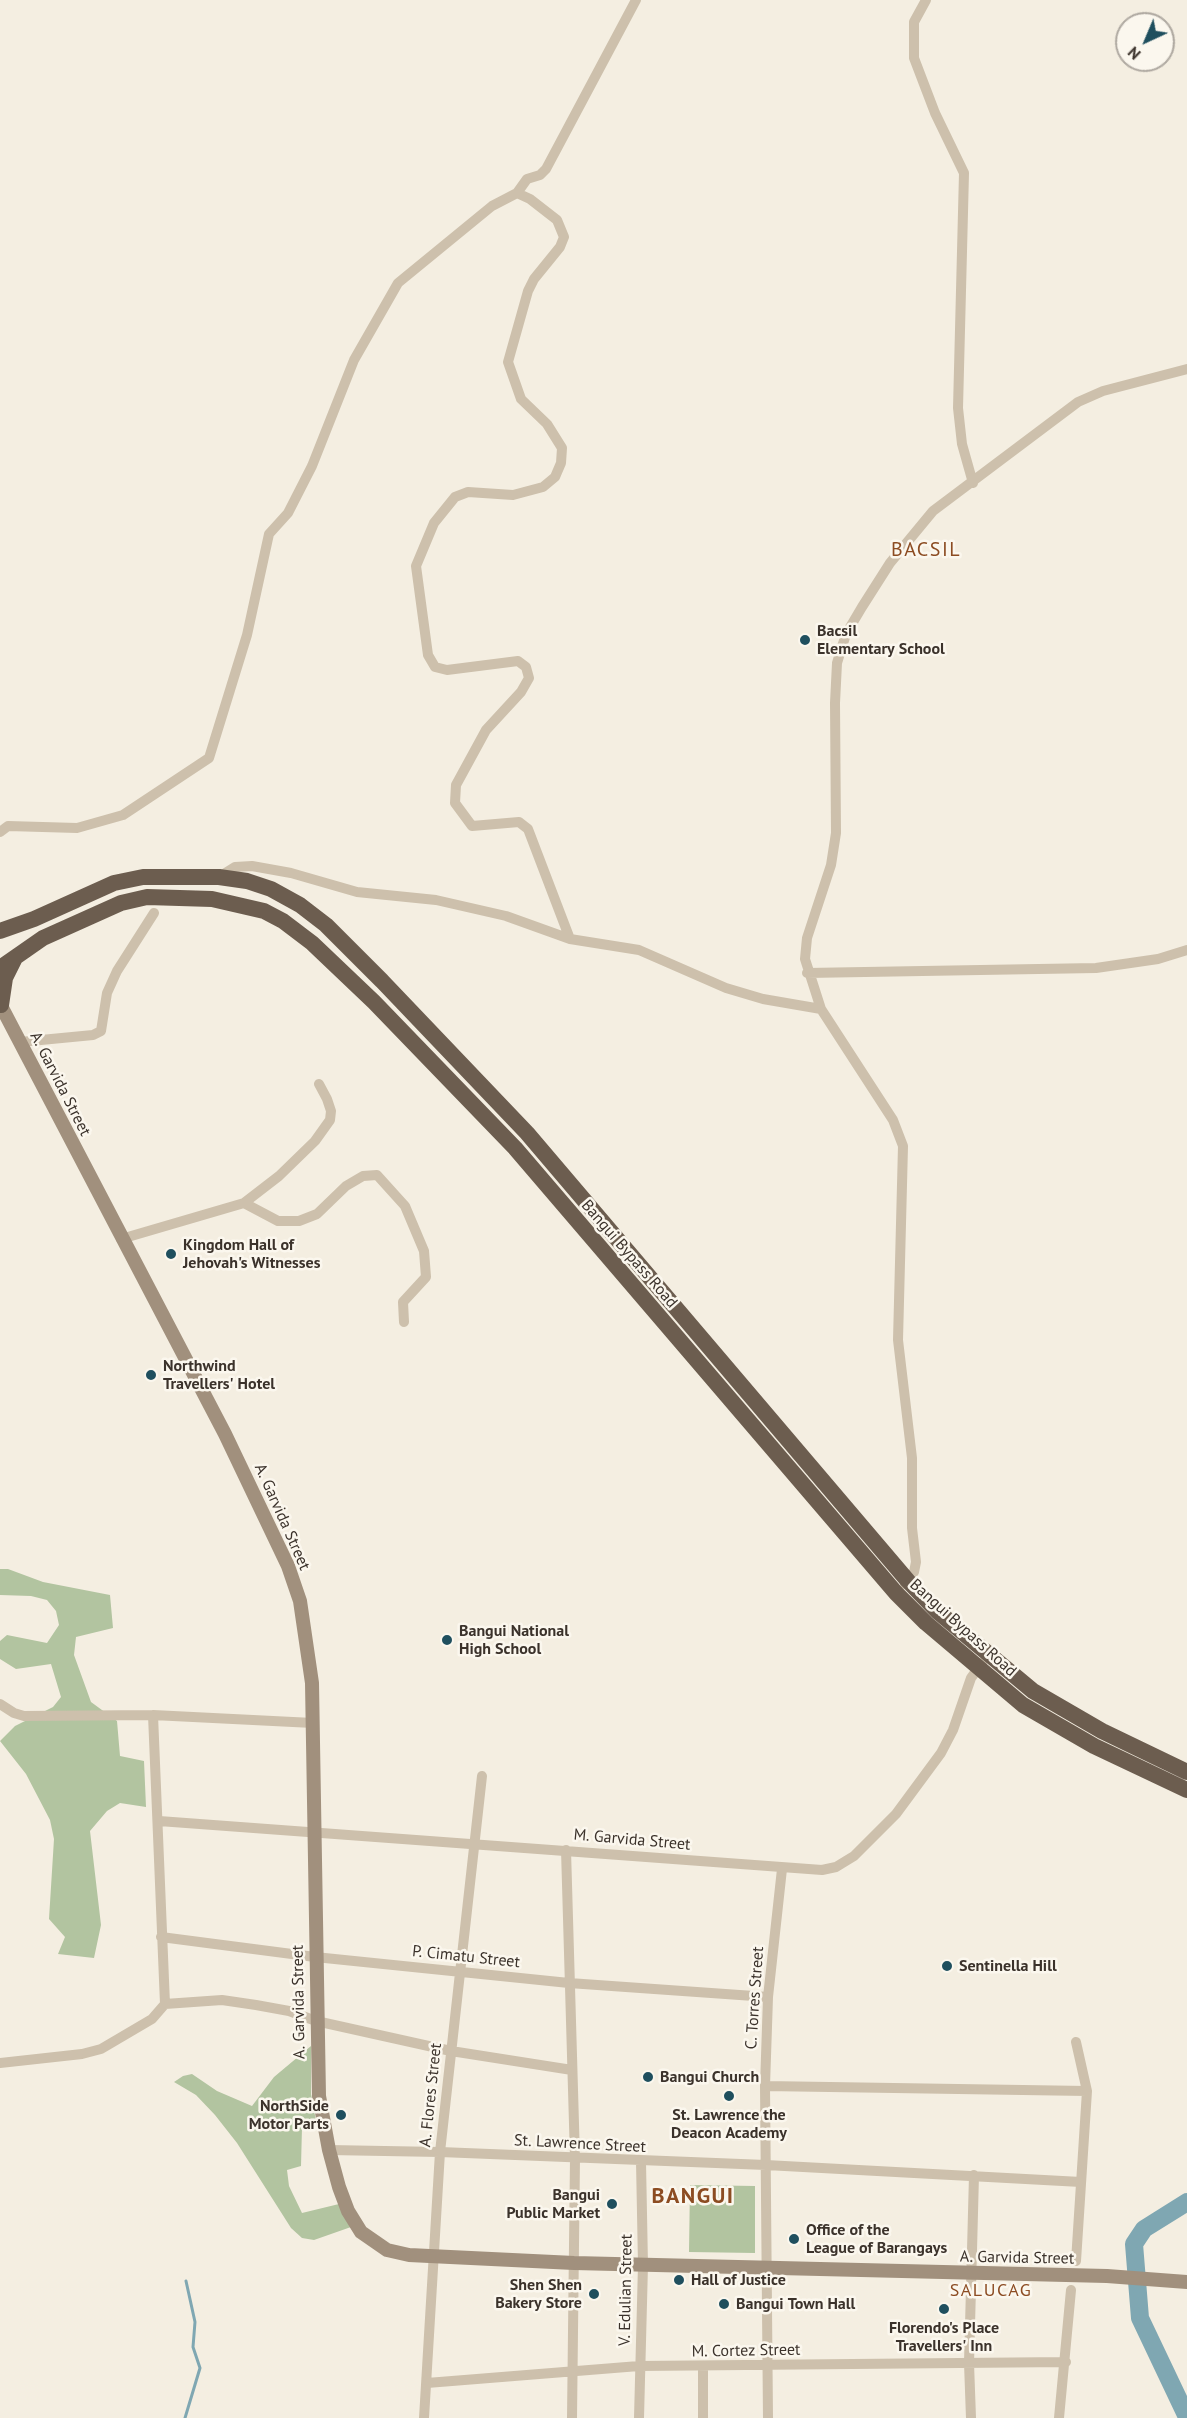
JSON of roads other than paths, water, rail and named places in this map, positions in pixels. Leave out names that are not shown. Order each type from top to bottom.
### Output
[{"type":"highway","name":"Bangui Bypass Road","points":[[1,930],[34,919],[114,883],[143,877],[219,877],[247,881],[270,889],[300,904],[326,925],[382,981],[527,1133],[584,1197],[902,1587]]},
{"type":"highway","name":"Bangui Bypass Road","points":[[0,968],[43,938],[121,903],[147,897],[212,899],[264,911],[283,921],[312,944],[374,1002],[515,1148],[902,1587],[944,1617],[1023,1705],[1094,1746],[1187,1790]]},
{"type":"highway","points":[[70,902],[79,921]]},
{"type":"highway","points":[[0,1004],[5,978],[15,957]]},
{"type":"highway","name":"Bangui Bypass Road","points":[[983,1662],[1064,1710],[1187,1772]]},
{"type":"main road","name":"A. Garvida Street","points":[[0,1004],[225,1434],[288,1566],[300,1601],[310,1657],[313,1723],[319,2096],[328,2150],[343,2199],[361,2232],[387,2250],[432,2256],[574,2263],[1107,2276],[1187,2282]]},
{"type":"street","points":[[0,832],[8,826],[77,828],[123,815],[209,758],[247,635],[269,534],[288,513],[312,466],[354,360],[398,283],[492,206],[517,193],[527,179],[540,175],[546,169],[636,0]]},
{"type":"street","points":[[926,0],[914,22],[914,58],[935,112],[958,158],[964,182],[958,408],[962,444],[973,483]]},
{"type":"street","points":[[517,193],[530,199],[557,220],[564,237],[560,247],[534,279],[528,291],[508,362],[521,399],[547,424],[562,448],[561,463],[555,477],[543,487],[513,495],[468,492],[455,497],[434,523],[416,566],[428,655],[435,667],[447,670],[518,661],[526,667],[530,678],[521,692],[486,730],[460,777],[455,803],[472,826],[519,822],[528,829],[570,939]]},
{"type":"street","points":[[902,1587],[916,1562],[912,1528],[912,1458],[898,1340],[903,1146],[893,1120],[821,1009],[807,973],[805,959],[807,938],[827,879],[836,833],[837,663],[842,645],[868,598],[917,528],[933,511],[1078,402],[1103,391],[1187,369]]},
{"type":"street","points":[[219,877],[243,866],[269,868],[357,892],[436,900],[506,916],[570,939],[639,950],[726,988],[763,999],[821,1009]]},
{"type":"street","points":[[20,1042],[93,1035],[100,1031],[107,993],[117,971],[154,913]]},
{"type":"street","points":[[807,973],[1096,968],[1158,959],[1187,950]]},
{"type":"street","points":[[121,1239],[244,1203],[279,1176],[315,1141],[330,1120],[331,1111],[319,1084]]},
{"type":"street","points":[[244,1203],[278,1221],[299,1221],[317,1214],[355,1181],[371,1174],[376,1175],[405,1206],[424,1251],[426,1277],[403,1302],[404,1322]]},
{"type":"street","name":"M. Garvida Street","points":[[159,1821],[566,1850],[782,1869],[822,1870],[846,1862],[876,1837],[896,1814],[941,1753],[953,1730],[967,1687],[983,1662]]},
{"type":"street","points":[[0,1704],[24,1716],[153,1715],[313,1723]]},
{"type":"street","points":[[0,2063],[82,2054],[101,2049],[152,2019],[165,2004],[153,1715]]},
{"type":"street","name":"A. Flores Street","points":[[424,2418],[440,2152],[482,1776]]},
{"type":"street","points":[[566,1850],[575,2158],[572,2418]]},
{"type":"street","name":"C. Torres Street","points":[[768,2418],[765,2086],[768,1996],[782,1869]]},
{"type":"street","name":"P. Cimatu Street","points":[[161,1937],[315,1957],[569,1983],[768,1996]]},
{"type":"street","points":[[165,2004],[222,2000],[289,2011],[316,2021],[451,2051],[572,2070]]},
{"type":"street","points":[[1076,2042],[1087,2091],[1076,2261]]},
{"type":"street","points":[[765,2086],[1087,2091]]},
{"type":"street","name":"St. Lawrence Street","points":[[328,2150],[440,2152],[641,2162],[766,2165],[1081,2182]]},
{"type":"street","name":"V. Edulian Street","points":[[639,2418],[643,2265],[641,2162]]},
{"type":"street","points":[[971,2418],[969,2363],[974,2175]]},
{"type":"street","points":[[1059,2418],[1071,2290]]},
{"type":"street","name":"M. Cortez Street","points":[[427,2383],[639,2366],[1066,2362]]},
{"type":"street","points":[[703,2366],[703,2418]]},
{"type":"waterway","points":[[1187,2202],[1144,2229],[1134,2244],[1140,2318],[1187,2417]]},
{"type":"waterway","points":[[185,2418],[200,2368],[193,2347],[195,2322],[186,2281]]},
{"type":"place","name":"Bacsil Elementary School","points":[[805,640]]},
{"type":"place","name":"Kingdom Hall of Jehovah's Witnesses","points":[[171,1254]]},
{"type":"place","name":"Northwind Travellers' Hotel","points":[[151,1375]]},
{"type":"place","name":"Bangui National High School","points":[[447,1640]]},
{"type":"place","name":"Sentinella Hill","points":[[947,1966]]},
{"type":"place","name":"Bangui Church","points":[[648,2077]]},
{"type":"place","name":"St. Lawrence the Deacon Academy","points":[[729,2096]]},
{"type":"place","name":"NorthSide Motor Parts","points":[[341,2115]]},
{"type":"place","name":"Bangui Public Market","points":[[612,2204]]},
{"type":"place","name":"Office of the League of Barangays","points":[[794,2239]]},
{"type":"place","name":"Hall of Justice","points":[[679,2280]]},
{"type":"place","name":"Shen Shen Bakery Store","points":[[594,2294]]},
{"type":"place","name":"Bangui Town Hall","points":[[724,2304]]},
{"type":"place","name":"Florendo's Place Travellers' Inn","points":[[944,2309]]},
{"type":"district","name":"BACSIL","points":[[926,550]]},
{"type":"district","name":"BANGUI","points":[[693,2197]]},
{"type":"district","name":"SALUCAG","points":[[991,2291]]}]
